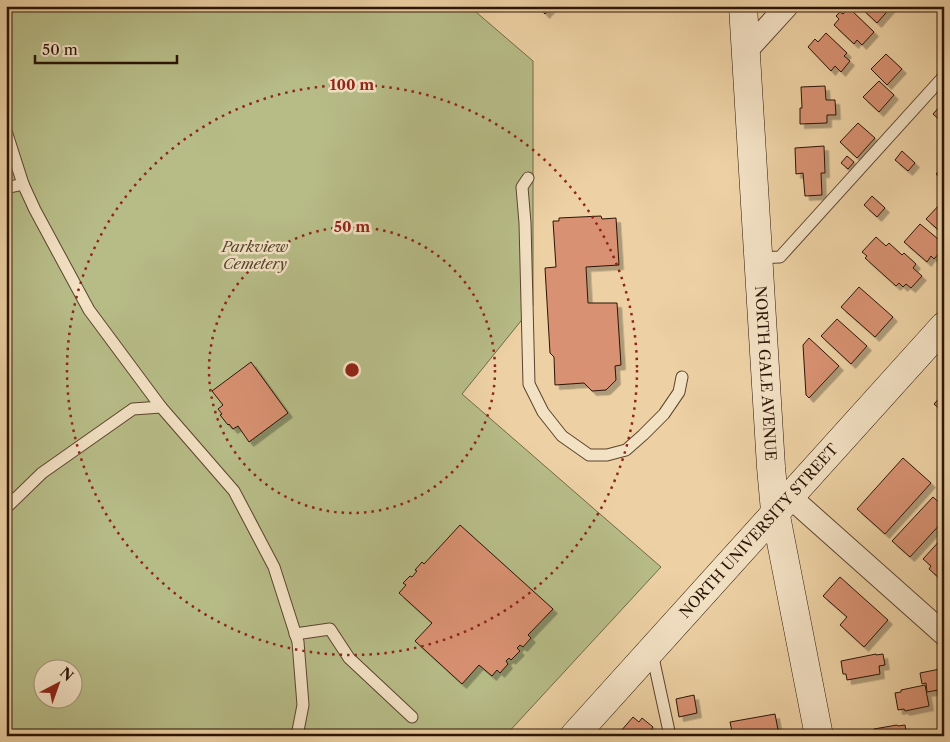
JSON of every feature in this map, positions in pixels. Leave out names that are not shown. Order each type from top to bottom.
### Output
[{"type":"main road","name":"NORTH GALE AVENUE","points":[[743,6],[771,467],[782,503],[819,736]]},
{"type":"main road","name":"NORTH UNIVERSITY STREET","points":[[574,736],[782,503],[944,326]]},
{"type":"street","points":[[746,51],[787,6]]},
{"type":"street","points":[[782,503],[944,634]]},
{"type":"lane","points":[[758,258],[780,257],[944,76]]},
{"type":"lane","points":[[6,131],[23,184],[35,210],[89,310],[161,407],[234,491],[274,567],[298,642],[303,705],[297,736]]},
{"type":"lane","points":[[528,178],[522,187],[525,223],[529,384],[543,412],[562,436],[589,454],[607,455],[626,450],[664,414],[679,392],[682,377]]},
{"type":"lane","points":[[6,188],[23,184]]},
{"type":"lane","points":[[6,508],[42,473],[133,409],[161,407]]},
{"type":"lane","points":[[295,634],[330,629],[349,658],[412,717]]},
{"type":"lane","points":[[652,649],[670,736]]},
{"type":"green space","name":"Parkview Cemetery","points":[[6,6],[469,6],[533,61],[533,306],[462,394],[661,567],[505,736],[6,736]]},
{"type":"building","points":[[538,6],[552,6],[545,14]]},
{"type":"building","points":[[859,6],[892,6],[877,23]]},
{"type":"building","points":[[934,6],[944,6],[944,15]]},
{"type":"building","points":[[849,8],[874,32],[862,45],[857,40],[854,44],[834,25],[839,19],[836,16],[840,12],[843,14]]},
{"type":"building","points":[[826,33],[847,53],[844,56],[850,61],[841,72],[835,66],[831,71],[808,47],[815,39],[818,42]]},
{"type":"building","points":[[886,54],[902,69],[887,85],[871,69]]},
{"type":"building","points":[[879,81],[894,95],[879,112],[863,97]]},
{"type":"building","points":[[825,86],[826,100],[835,100],[836,115],[827,115],[827,123],[800,124],[800,108],[802,108],[801,87]]},
{"type":"building","points":[[942,104],[944,106],[944,124],[933,114]]},
{"type":"building","points":[[858,123],[875,138],[857,158],[840,142]]},
{"type":"building","points":[[824,146],[825,173],[821,173],[822,195],[805,196],[803,173],[796,174],[795,148]]},
{"type":"building","points":[[902,151],[915,163],[908,171],[895,160]]},
{"type":"building","points":[[847,156],[854,162],[848,169],[841,163]]},
{"type":"building","points":[[944,166],[944,181],[936,174]]},
{"type":"building","points":[[872,196],[885,208],[877,217],[864,205]]},
{"type":"building","points":[[942,202],[944,203],[944,235],[926,219]]},
{"type":"building","points":[[601,216],[602,219],[616,218],[619,265],[586,267],[588,303],[617,303],[621,365],[615,366],[616,380],[606,390],[592,391],[584,383],[555,385],[554,357],[550,353],[545,268],[556,267],[553,221],[559,221],[559,218]]},
{"type":"building","points":[[920,224],[944,244],[944,248],[934,259],[931,256],[927,262],[904,242]]},
{"type":"building","points":[[876,237],[886,246],[889,243],[902,255],[904,253],[916,264],[913,268],[922,276],[911,288],[906,284],[903,287],[899,283],[896,286],[865,258],[867,256],[862,252]]},
{"type":"building","points":[[859,287],[893,317],[875,337],[841,307]]},
{"type":"building","points":[[837,319],[867,346],[851,364],[821,336]]},
{"type":"building","points":[[809,338],[839,366],[809,398],[806,395],[803,345]]},
{"type":"building","points":[[251,362],[288,413],[249,442],[238,426],[233,429],[220,415],[222,414],[218,409],[223,405],[212,391]]},
{"type":"building","points":[[944,393],[944,413],[934,404]]},
{"type":"building","points":[[903,458],[931,483],[885,534],[857,509]]},
{"type":"building","points":[[933,497],[944,507],[944,520],[910,557],[892,541]]},
{"type":"building","points":[[460,525],[553,609],[528,635],[531,638],[523,647],[520,645],[517,648],[520,651],[511,660],[509,658],[506,661],[508,664],[500,673],[497,670],[492,676],[479,665],[462,684],[415,641],[432,623],[399,593],[406,585],[403,583],[410,576],[412,577],[422,562],[424,564]]},
{"type":"building","points":[[944,536],[944,572],[939,578],[929,569],[931,566],[923,559]]},
{"type":"building","points":[[840,577],[888,620],[864,647],[840,625],[847,617],[823,596]]},
{"type":"building","points":[[883,654],[885,665],[879,666],[880,674],[847,680],[846,674],[843,674],[841,661]]},
{"type":"building","points":[[940,669],[944,689],[927,692],[926,683],[922,684],[920,673]]},
{"type":"building","points":[[925,685],[929,706],[905,711],[904,709],[898,710],[895,693]]},
{"type":"building","points":[[694,695],[697,713],[679,717],[676,699]]},
{"type":"building","points":[[775,714],[779,735],[733,736],[730,722]]},
{"type":"building","points":[[633,717],[639,722],[642,718],[653,727],[649,733],[652,736],[624,736],[620,732]]},
{"type":"building","points":[[905,725],[907,736],[869,736],[869,731],[874,729]]}]
